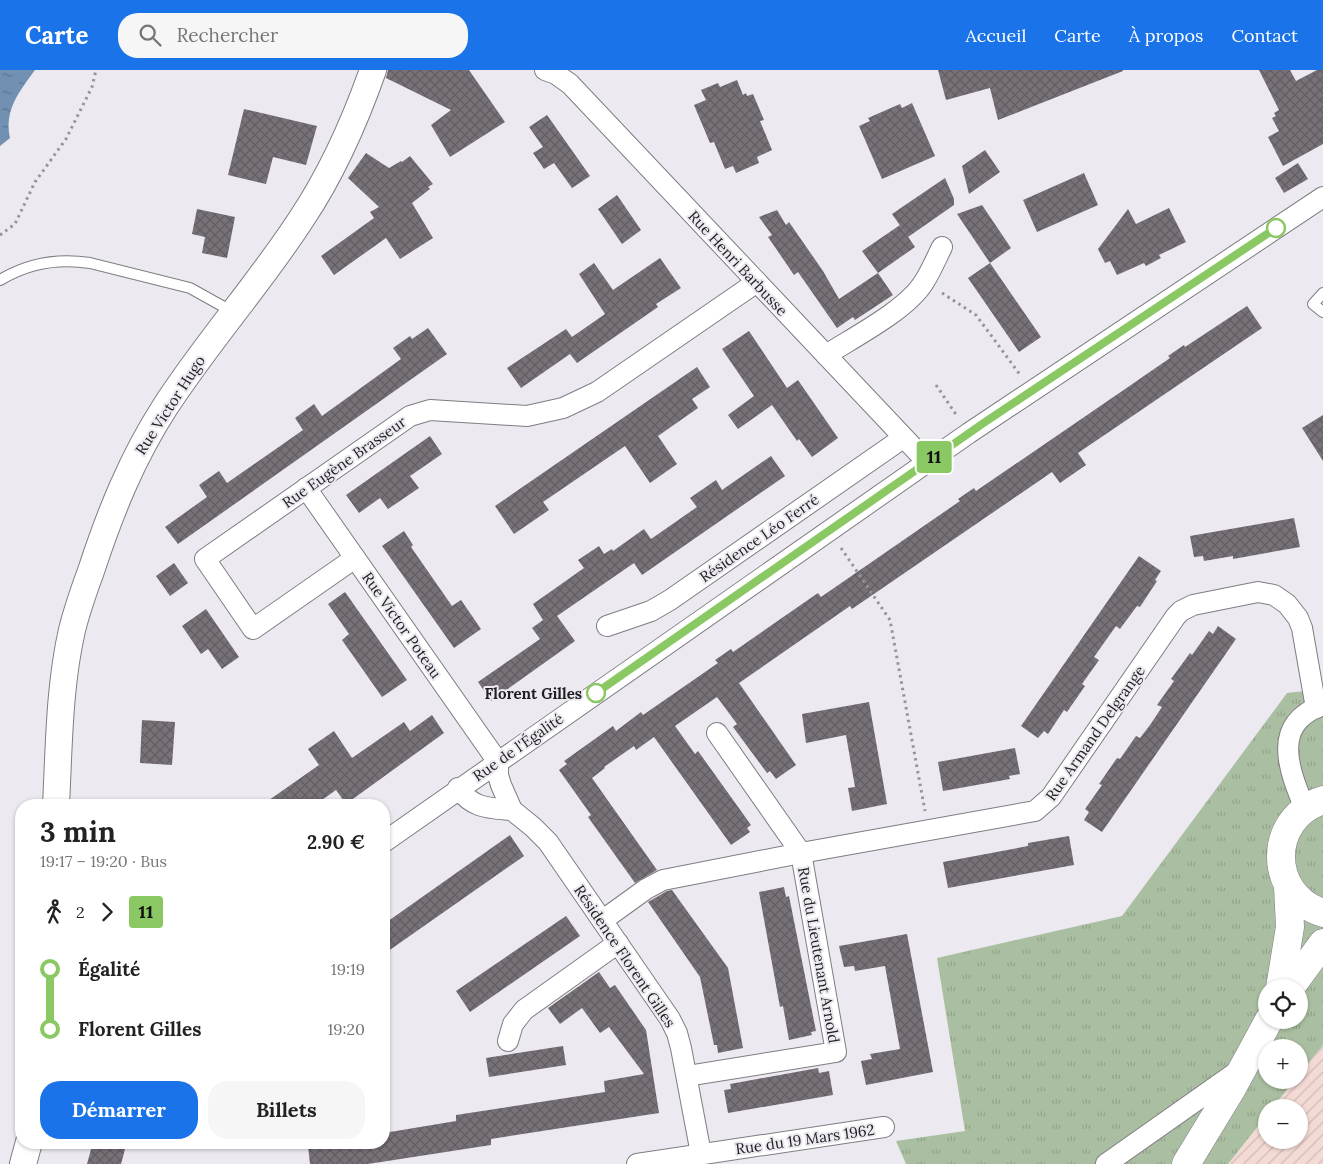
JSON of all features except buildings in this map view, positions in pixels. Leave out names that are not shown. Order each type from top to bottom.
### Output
[{"type":"main road","points":[[1282,979],[1290,928],[1288,886],[1281,861],[1282,844],[1284,836],[1293,821],[1314,805]]},
{"type":"main road","points":[[1288,886],[1304,904],[1323,913]]},
{"type":"main road","points":[[1297,979],[1323,943]]},
{"type":"main road","points":[[1186,1164],[1244,1067],[1264,1029]]},
{"type":"street","name":"Rue Victor Hugo","points":[[56,799],[59,731],[68,652],[78,610],[104,530],[131,467],[154,425],[187,375],[291,235],[314,200],[348,132],[373,70]]},
{"type":"street","name":"Rue Henri Barbusse","points":[[545,70],[556,74],[570,84],[927,462]]},
{"type":"street","name":"Rue de l'Égalité","points":[[390,838],[458,788],[1031,390],[1323,197]]},
{"type":"street","points":[[826,355],[894,310],[916,292],[924,282],[942,247]]},
{"type":"street","name":"Rue Eugène Brasseur","points":[[355,558],[253,629],[205,559],[410,416],[430,410],[527,416],[550,412],[576,403],[597,392],[757,282]]},
{"type":"street","name":"Résidence Léo Ferré","points":[[607,626],[651,611],[670,600],[903,438]]},
{"type":"street","name":"Rue Victor Poteau","points":[[306,488],[498,762]]},
{"type":"street","name":"Rue Armand Delgrange","points":[[603,920],[646,889],[664,880],[801,853],[1028,814],[1035,811],[1046,803],[1176,616],[1181,610],[1193,605],[1258,592],[1274,595],[1287,604],[1298,618],[1302,628],[1320,707]]},
{"type":"street","points":[[1314,805],[1292,776],[1288,746],[1294,726],[1307,712],[1320,707]]},
{"type":"street","name":"Rue du Lieutenant Arnold","points":[[687,1076],[836,1052],[801,853],[717,733]]},
{"type":"street","name":"Résidence Florent Gilles","points":[[498,762],[498,775],[512,810],[548,842],[670,1019],[677,1033],[687,1076],[700,1154]]},
{"type":"street","points":[[458,788],[464,796],[478,806],[512,810]]},
{"type":"street","points":[[508,1041],[513,1024],[524,1010],[618,943]]},
{"type":"street","points":[[1106,1164],[1244,1067]]},
{"type":"street","name":"Rue du 19 Mars 1962","points":[[637,1164],[884,1127]]},
{"type":"street","points":[[23,1164],[27,1149]]},
{"type":"lane","points":[[0,280],[41,263],[59,260],[90,263],[190,288],[200,292],[233,313]]},
{"type":"lane","points":[[1323,293],[1313,304],[1323,312]]},
{"type":"path","points":[[0,235],[15,224],[35,182],[66,139],[92,87],[96,70]]},
{"type":"path","points":[[924,282],[976,314],[1031,390]]},
{"type":"path","points":[[936,385],[969,433]]},
{"type":"path","points":[[830,530],[890,620],[929,831]]},
{"type":"shaded area","points":[[1323,1045],[1323,1164],[1228,1164],[1258,1126],[1258,1149],[1308,1149],[1308,1099],[1280,1099],[1288,1089],[1308,1089],[1308,1064]]},
{"type":"green space","points":[[1323,689],[1323,1045],[1308,1064],[1308,1039],[1258,1039],[1258,1089],[1288,1089],[1280,1099],[1258,1099],[1258,1126],[1228,1164],[906,1164],[896,1141],[965,1131],[937,958],[1122,916],[1287,693]]},
{"type":"water","points":[[0,70],[35,70],[18,94],[11,110],[9,119],[10,138],[0,146]]},
{"type":"bus line","name":"11","points":[[596,693],[1031,390],[1276,228]]},
{"type":"place","name":"Florent Gilles","points":[[596,693]]}]
